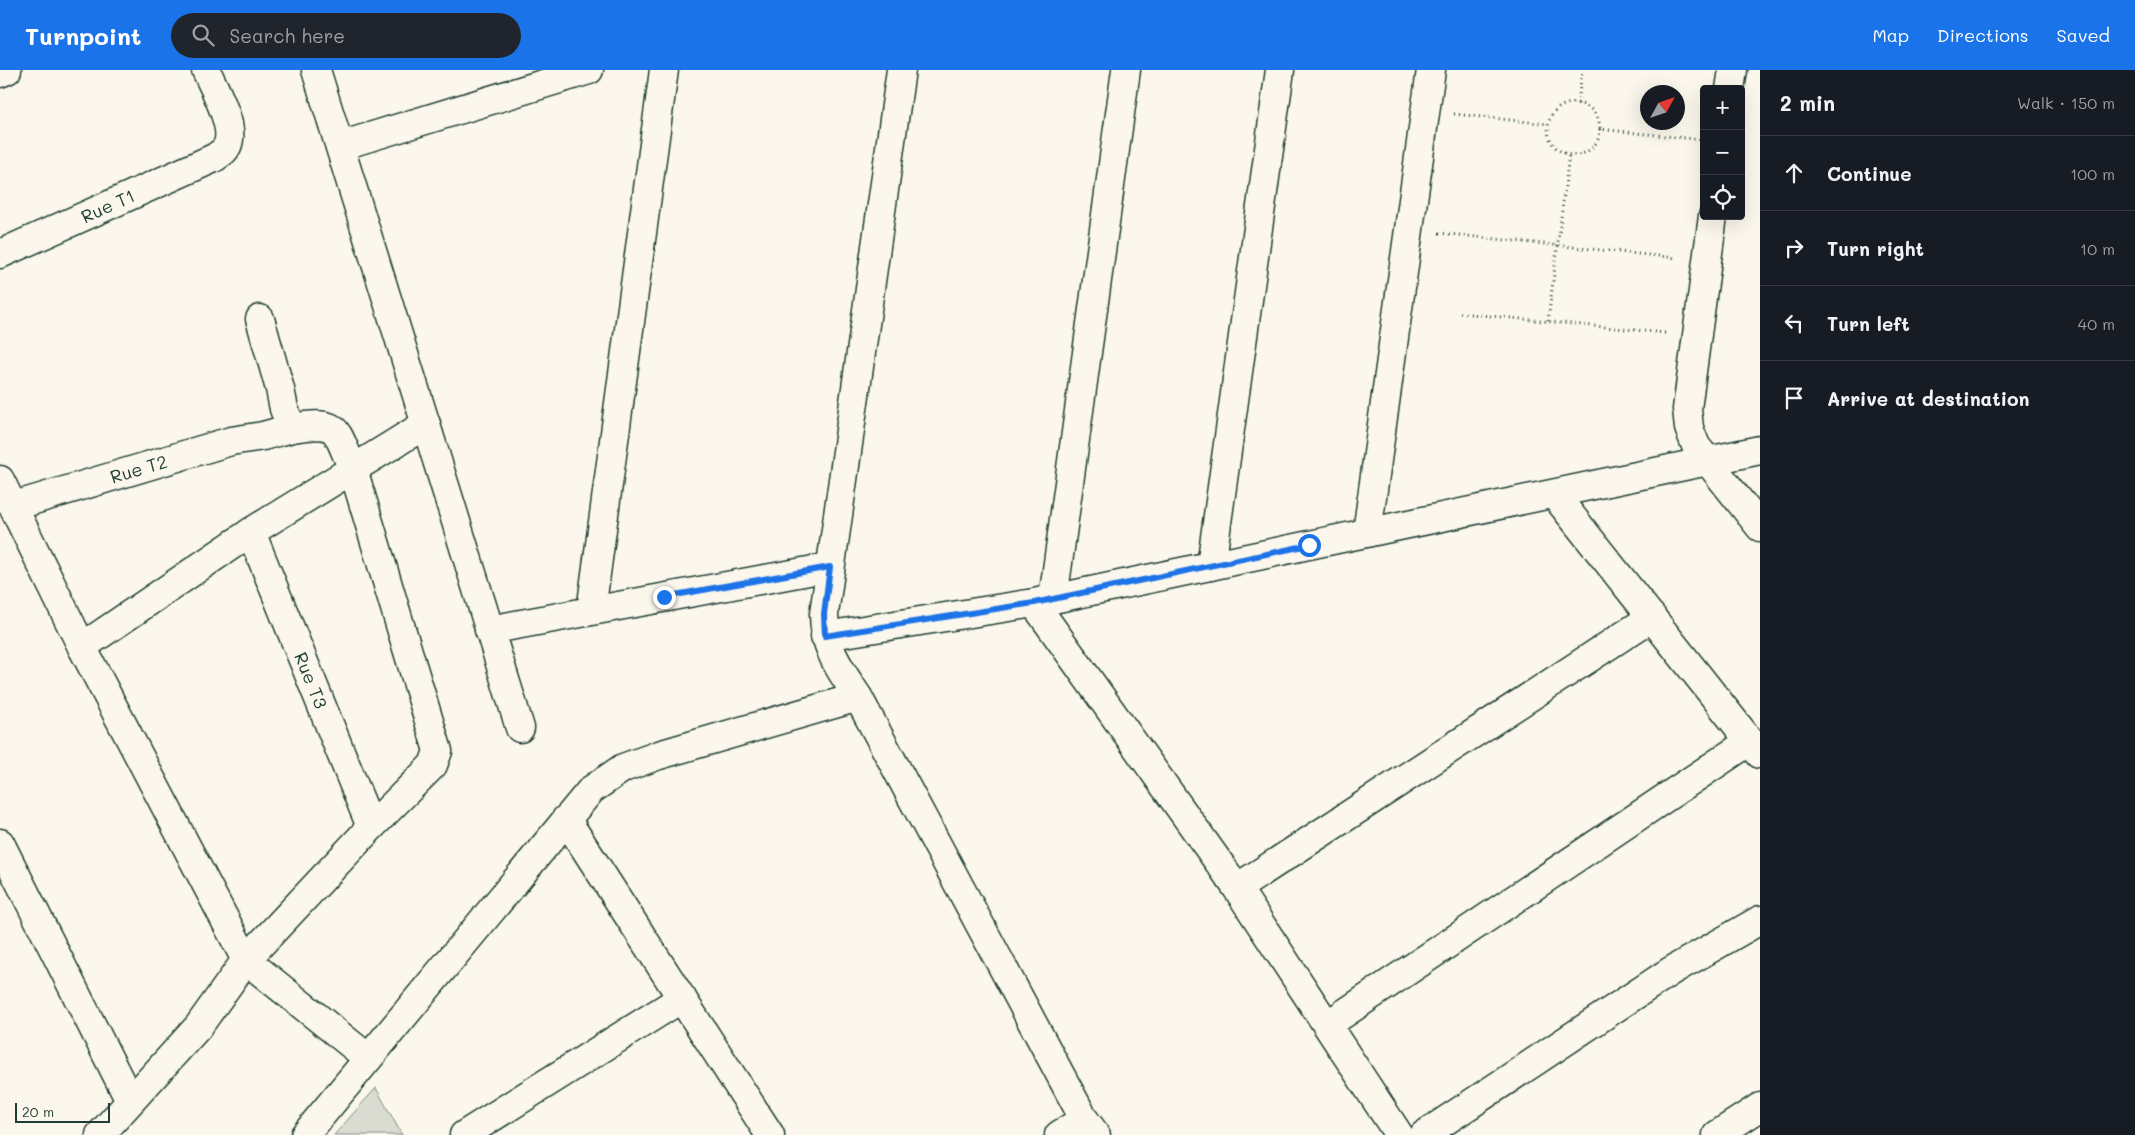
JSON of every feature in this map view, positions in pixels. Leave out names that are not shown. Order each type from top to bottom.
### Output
[{"type":"street","points":[[0,73],[7,70]]},
{"type":"street","name":"Rue T1","points":[[0,254],[214,158],[226,148],[230,137],[229,124],[206,70]]},
{"type":"street","points":[[316,70],[520,728]]},
{"type":"street","points":[[340,146],[589,70]]},
{"type":"street","points":[[591,611],[664,70]]},
{"type":"street","points":[[901,70],[830,567],[824,614],[825,636],[832,656],[858,697],[1090,1127],[1059,1135]]},
{"type":"street","points":[[1126,70],[1043,601],[1237,888],[1399,1135]]},
{"type":"street","points":[[1211,566],[1280,70]]},
{"type":"street","points":[[1367,533],[1431,70]]},
{"type":"street","points":[[1730,85],[1732,70]]},
{"type":"street","points":[[1712,220],[1687,409],[1689,428],[1696,446],[1760,528]]},
{"type":"street","points":[[260,319],[284,409],[292,428]]},
{"type":"street","name":"Rue T2","points":[[14,506],[231,441],[319,424],[330,426],[335,431],[352,469]]},
{"type":"street","points":[[82,647],[251,532],[426,424]]},
{"type":"street","points":[[825,636],[1043,601],[1760,450]]},
{"type":"street","points":[[100,1135],[198,1027],[246,960],[371,827],[433,765],[438,751],[352,469]]},
{"type":"street","points":[[0,480],[82,647],[246,960],[368,1058]]},
{"type":"street","points":[[1327,1025],[1755,748],[1554,494]]},
{"type":"street","name":"Rue T3","points":[[251,532],[371,827]]},
{"type":"street","points":[[489,630],[830,567]]},
{"type":"street","points":[[1237,888],[1652,617]]},
{"type":"street","points":[[305,1135],[591,790],[622,768],[659,754],[858,697]]},
{"type":"street","points":[[566,819],[770,1135]]},
{"type":"street","points":[[0,843],[130,1101]]},
{"type":"street","points":[[1424,1135],[1671,971],[1760,920]]},
{"type":"street","points":[[464,1135],[682,998]]},
{"type":"street","points":[[1717,1135],[1760,1107]]},
{"type":"path","points":[[1578,104],[1582,70]]},
{"type":"path","points":[[1568,103],[1578,104],[1586,106],[1593,112],[1598,120],[1599,129],[1597,140],[1590,149],[1580,154],[1569,155],[1560,151],[1552,144],[1548,134],[1548,124],[1552,114],[1559,107],[1568,103]]},
{"type":"path","points":[[1425,111],[1548,124]]},
{"type":"path","points":[[1599,129],[1700,140]]},
{"type":"path","points":[[1548,321],[1569,155]]},
{"type":"path","points":[[1409,230],[1707,261]]},
{"type":"path","points":[[1460,313],[1697,336]]},
{"type":"shaded area","points":[[376,1088],[402,1135],[334,1135]]},
{"type":"route","points":[[664,597],[830,567],[824,614],[825,636],[1034,603],[1309,545]]}]
